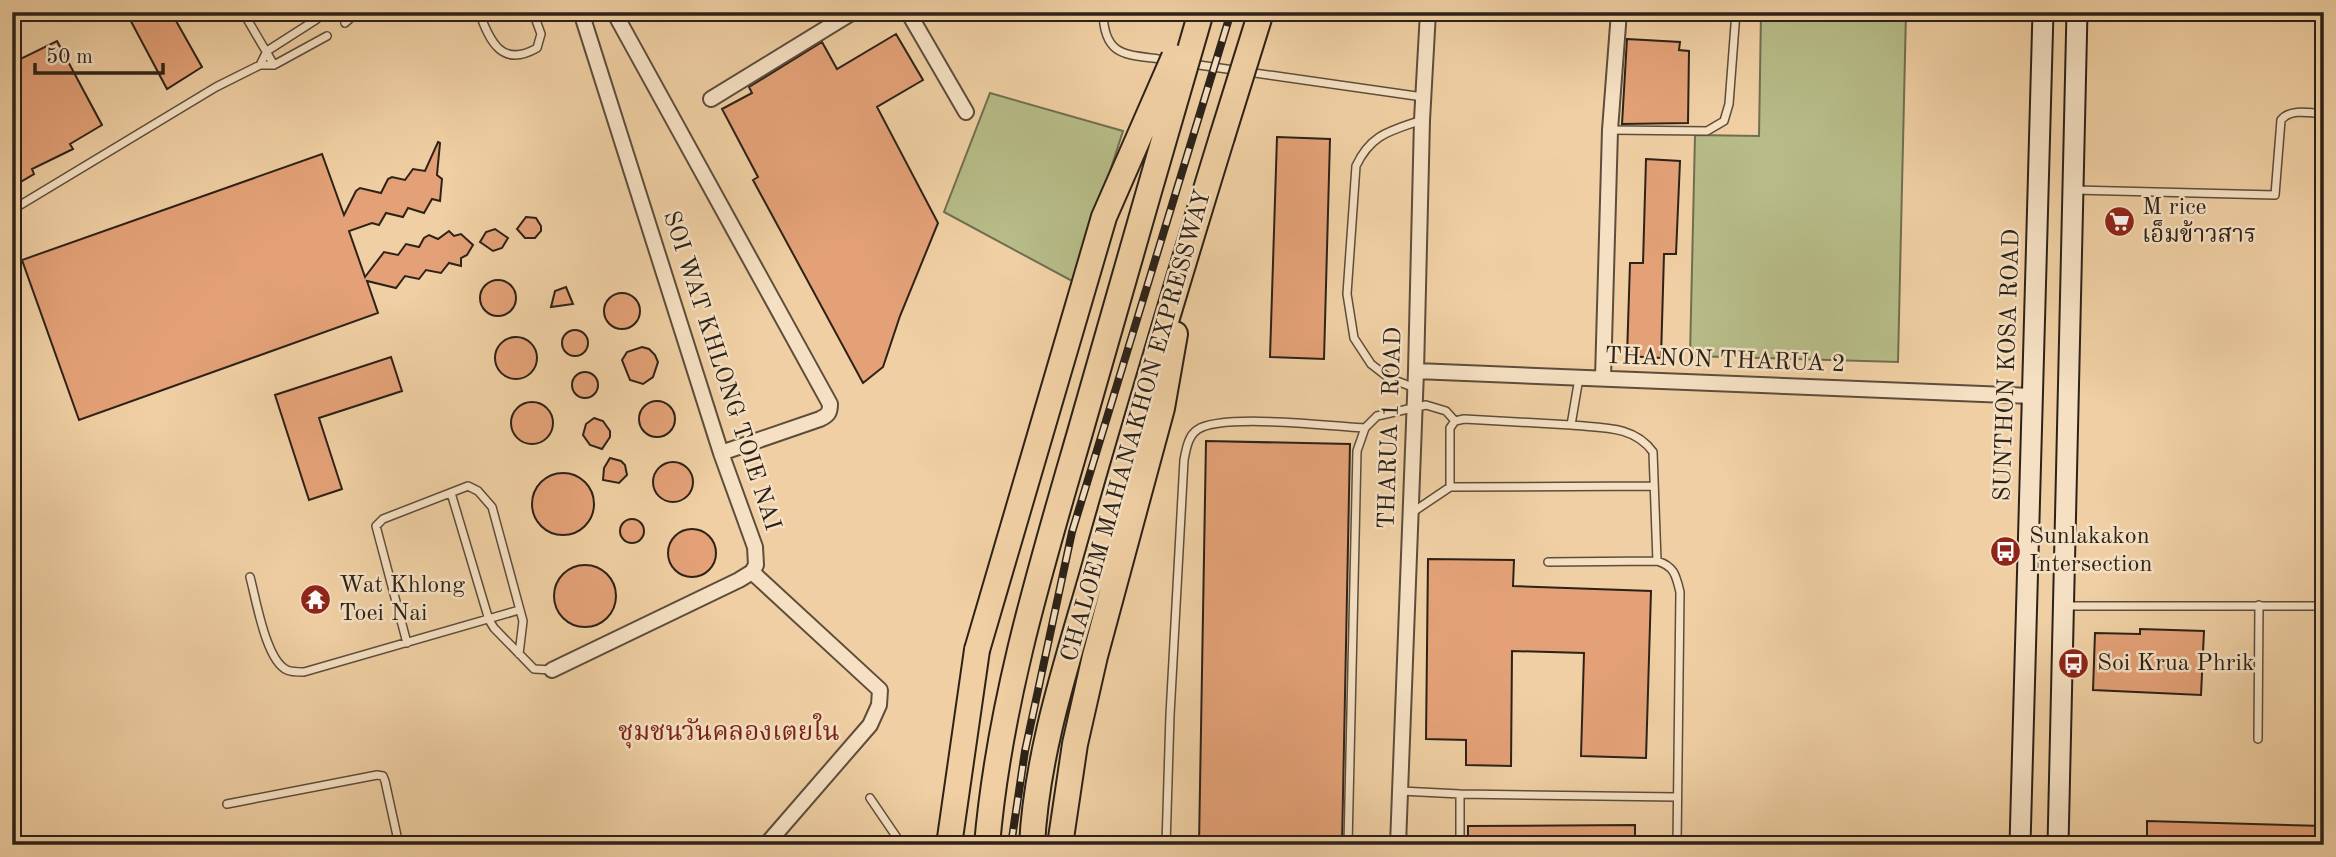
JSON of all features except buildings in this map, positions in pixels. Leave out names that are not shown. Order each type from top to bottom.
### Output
[{"type":"highway","points":[[948,845],[978,650],[1104,217],[1194,12]]},
{"type":"highway","name":"CHALOEM MAHANAKHON EXPRESSWAY","points":[[987,845],[990,806],[1008,705],[1037,585],[1201,12]]},
{"type":"highway","name":"CHALOEM MAHANAKHON EXPRESSWAY","points":[[1032,845],[1049,726],[1156,350],[1261,12]]},
{"type":"highway","points":[[1060,841],[1075,744],[1095,656],[1162,408],[1192,233]]},
{"type":"main road","name":"SUNTHON KOSA ROAD","points":[[2021,845],[2043,12]]},
{"type":"main road","points":[[2059,845],[2077,12]]},
{"type":"street","name":"SOI WAT KHLONG TOIE NAI","points":[[581,12],[721,453],[755,547],[756,565],[752,572]]},
{"type":"street","points":[[614,12],[830,404],[827,415],[820,419],[721,453]]},
{"type":"street","points":[[711,99],[853,12]]},
{"type":"street","points":[[908,12],[966,112]]},
{"type":"street","name":"THARUA 1 ROAD","points":[[1398,845],[1415,407],[1422,120],[1428,12]]},
{"type":"street","points":[[1603,378],[1610,130],[1619,12]]},
{"type":"street","name":"THANON THARUA 2","points":[[1416,372],[2032,397]]},
{"type":"street","points":[[552,670],[752,572],[880,690],[879,705],[870,724],[766,845]]},
{"type":"lane","points":[[12,23],[21,12]]},
{"type":"lane","points":[[243,12],[274,65]]},
{"type":"lane","points":[[345,23],[357,12]]},
{"type":"lane","points":[[479,12],[496,48],[508,55],[525,55],[537,48],[541,34],[533,12]]},
{"type":"lane","points":[[1103,12],[1103,31],[1109,44],[1122,53],[1423,97]]},
{"type":"lane","points":[[1610,130],[1707,131],[1724,121],[1729,104],[1736,12]]},
{"type":"lane","points":[[260,65],[267,51],[317,19]]},
{"type":"lane","points":[[12,211],[216,87],[260,65],[274,65],[327,36]]},
{"type":"lane","points":[[2074,190],[2275,195],[2281,120],[2286,114],[2294,112],[2324,114]]},
{"type":"lane","points":[[1415,388],[1389,378],[1371,364],[1354,338],[1347,294],[1356,166],[1363,152],[1382,133],[1422,120]]},
{"type":"lane","points":[[1571,425],[1580,377]]},
{"type":"lane","points":[[1348,845],[1357,452],[1365,428],[1377,416],[1426,405],[1446,411],[1455,421]]},
{"type":"lane","points":[[1450,487],[1450,428],[1455,421],[1464,419],[1621,429],[1636,435],[1653,452],[1657,561]]},
{"type":"lane","points":[[1166,845],[1184,460],[1194,431],[1209,424],[1245,422],[1365,428]]},
{"type":"lane","points":[[407,643],[376,526],[383,519],[468,486],[478,491],[492,507],[523,621],[519,654]]},
{"type":"lane","points":[[1410,514],[1450,487],[1654,486]]},
{"type":"lane","points":[[451,493],[489,620],[534,669],[552,670]]},
{"type":"lane","points":[[1548,562],[1657,561],[1667,564],[1676,572],[1680,592],[1677,845]]},
{"type":"lane","points":[[250,577],[268,645],[276,660],[286,670],[304,672],[519,610]]},
{"type":"lane","points":[[2258,739],[2259,605]]},
{"type":"lane","points":[[2065,606],[2324,606]]},
{"type":"lane","points":[[227,804],[376,775],[383,776],[399,845]]},
{"type":"lane","points":[[1400,791],[1676,797]]},
{"type":"lane","points":[[1460,845],[1461,794]]},
{"type":"lane","points":[[870,798],[902,845]]},
{"type":"green space","points":[[1761,12],[1906,12],[1898,362],[1690,356],[1695,135],[1759,136]]},
{"type":"green space","points":[[990,93],[1123,131],[1074,282],[944,212]]},
{"type":"railway","points":[[1011,845],[1025,751],[1072,532],[1231,12]]},
{"type":"place","name":"M rice เอ็มข้าวสาร","points":[[2119,222]]},
{"type":"place","name":"Sunlakakon Intersection","points":[[2006,551]]},
{"type":"place","name":"Wat Khlong Toei Nai","points":[[316,600]]},
{"type":"place","name":"Soi Krua Phrik","points":[[2074,664]]},
{"type":"district","name":"ชุมชนวันคลองเตยใน","points":[[729,733]]}]
